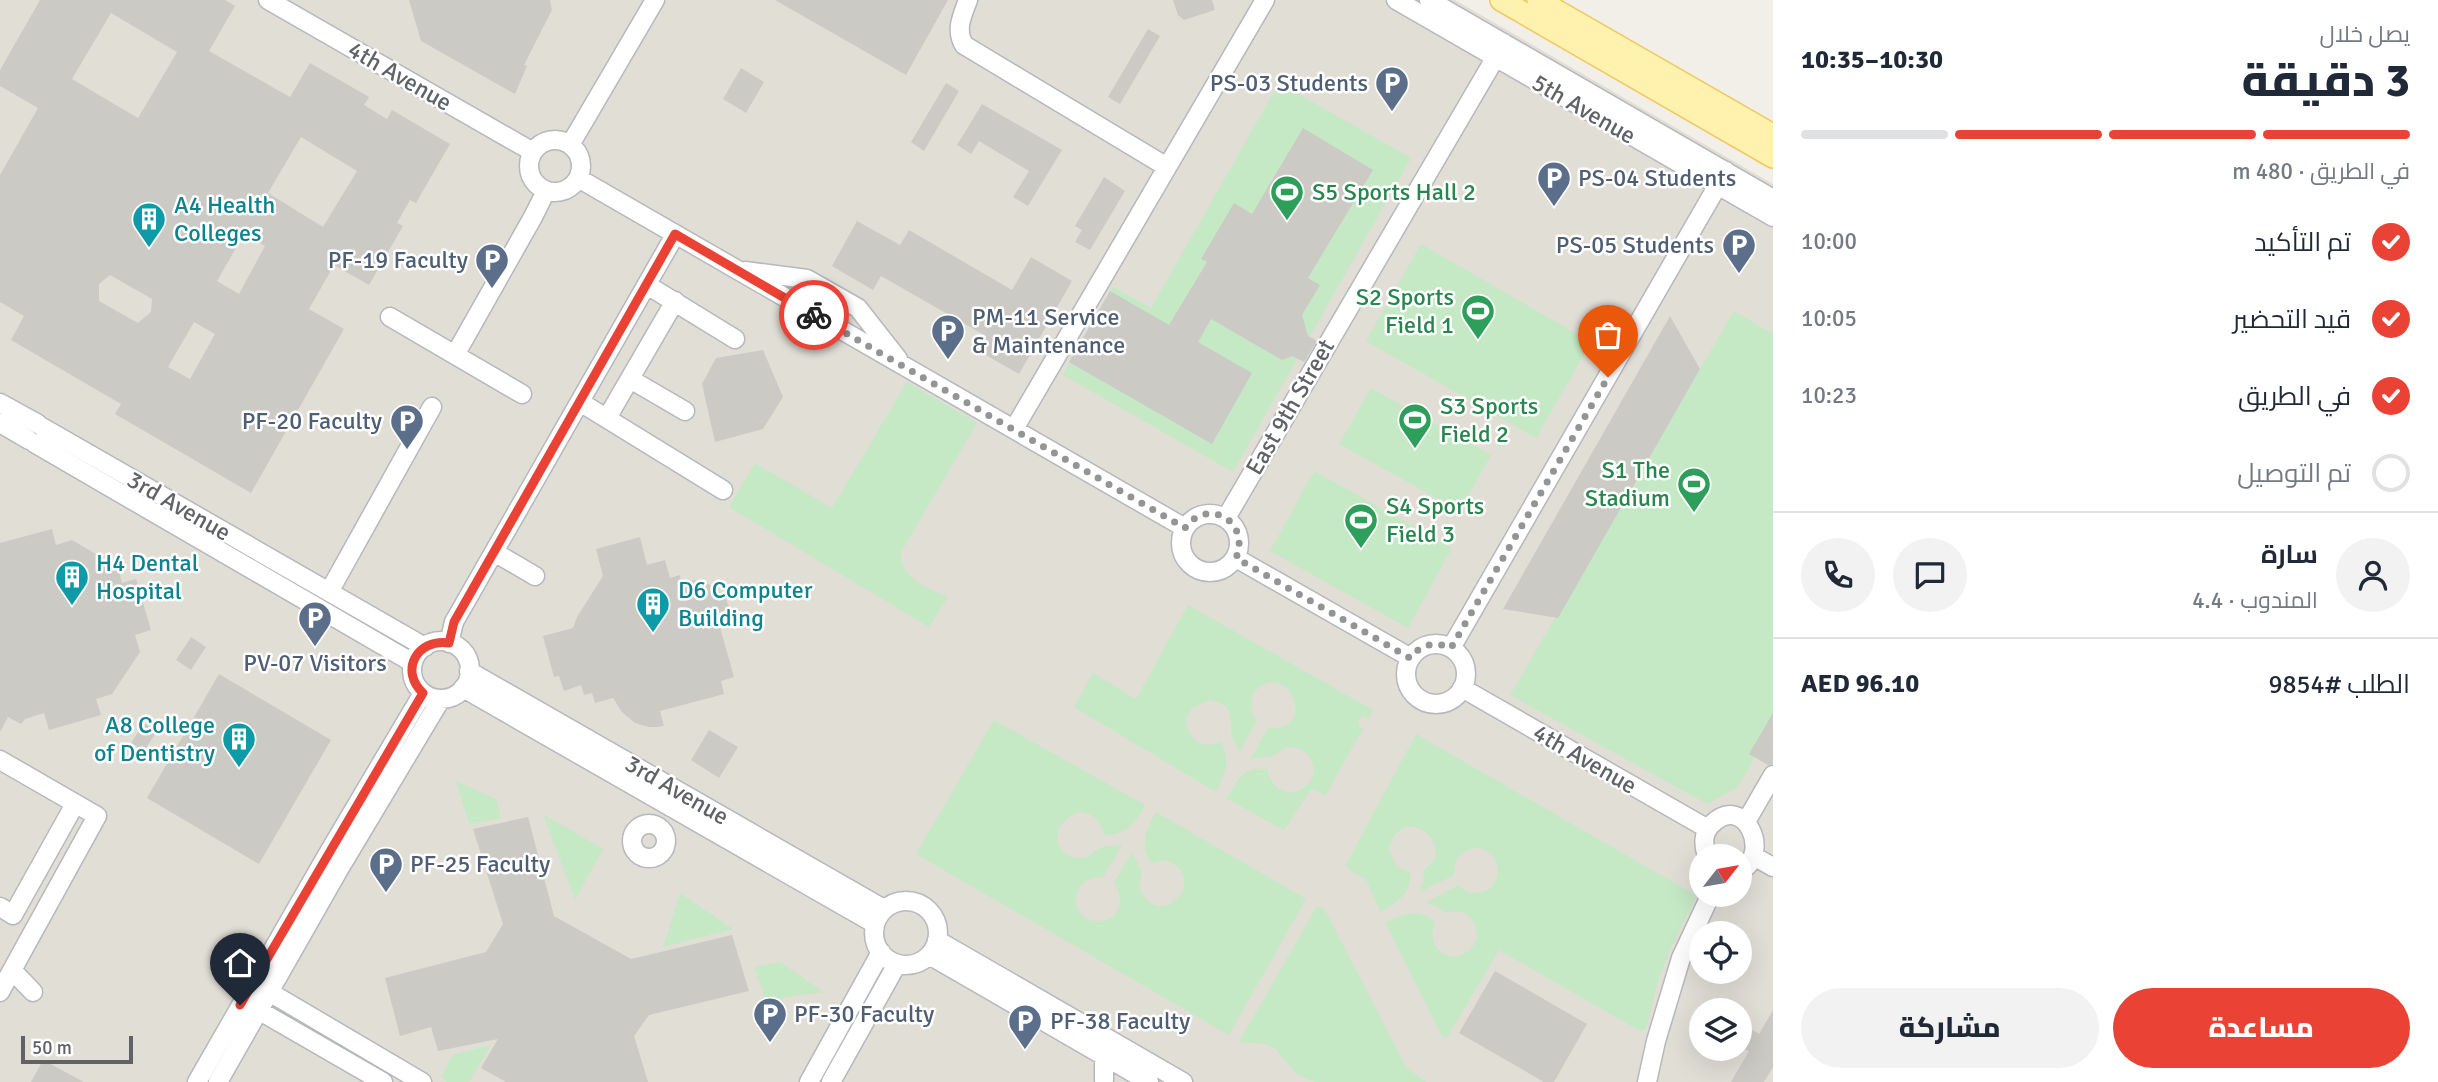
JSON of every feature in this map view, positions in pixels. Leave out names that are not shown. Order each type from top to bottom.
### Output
[{"type":"main road","points":[[1501,0],[1773,157]]},
{"type":"main road","points":[[1538,0],[1773,135]]},
{"type":"lane","name":"4th Avenue","points":[[268,0],[533,152]]},
{"type":"lane","points":[[570,145],[655,0]]},
{"type":"lane","points":[[968,0],[960,22],[959,37],[964,45],[1167,167]]},
{"type":"lane","points":[[1014,429],[1265,0]]},
{"type":"lane","name":"5th Avenue","points":[[1396,0],[1500,50],[1722,178],[1773,217]]},
{"type":"lane","name":"5th Avenue","points":[[1429,0],[1500,50]]},
{"type":"lane","name":"East 9th Street","points":[[1226,518],[1500,50]]},
{"type":"lane","points":[[550,140],[570,145],[580,157],[578,178],[567,190],[553,193],[539,187],[530,175],[529,160],[533,152],[550,140]]},
{"type":"lane","points":[[578,178],[1185,528]]},
{"type":"lane","points":[[1451,648],[1722,178]]},
{"type":"lane","name":"5th Avenue","points":[[1722,178],[1773,199]]},
{"type":"lane","points":[[455,355],[546,191]]},
{"type":"lane","points":[[449,643],[454,622],[675,234]]},
{"type":"lane","points":[[735,269],[807,279],[858,308],[902,365]]},
{"type":"lane","points":[[647,285],[736,339]]},
{"type":"lane","points":[[607,418],[675,301]]},
{"type":"lane","points":[[390,317],[522,394]]},
{"type":"lane","points":[[630,379],[685,411]]},
{"type":"lane","points":[[580,402],[723,490]]},
{"type":"lane","name":"3rd Avenue","points":[[0,403],[36,434],[413,663]]},
{"type":"lane","points":[[329,592],[432,407]]},
{"type":"lane","name":"3rd Avenue","points":[[0,423],[36,434],[329,592],[425,647]]},
{"type":"lane","points":[[1213,513],[1226,518],[1234,526],[1240,541],[1236,558],[1216,572],[1208,573],[1196,569],[1186,561],[1183,553],[1181,536],[1185,528],[1204,514],[1213,513]]},
{"type":"lane","points":[[494,552],[535,576]]},
{"type":"lane","points":[[1236,558],[1410,658]]},
{"type":"lane","points":[[434,642],[449,643],[466,656],[466,680],[455,696],[433,698],[423,693],[413,677],[416,655],[425,647],[434,642]]},
{"type":"lane","points":[[1430,644],[1451,648],[1464,664],[1465,680],[1462,688],[1457,695],[1442,703],[1421,699],[1408,684],[1407,667],[1410,658],[1430,644]]},
{"type":"lane","name":"3rd Avenue","points":[[466,680],[649,794],[880,916]]},
{"type":"lane","name":"3rd Avenue","points":[[466,680],[880,916]]},
{"type":"lane","name":"4th Avenue","points":[[1462,688],[1708,829]]},
{"type":"lane","points":[[218,1082],[258,1010],[261,987],[423,693]]},
{"type":"lane","points":[[197,1082],[338,871],[440,699]]},
{"type":"lane","points":[[0,760],[97,816],[0,992]]},
{"type":"lane","points":[[1747,820],[1773,775]]},
{"type":"lane","points":[[649,794],[658,827],[686,815]]},
{"type":"lane","points":[[0,907],[13,915],[75,804]]},
{"type":"lane","points":[[1704,844],[1708,829],[1719,818],[1735,815],[1755,827],[1765,862]]},
{"type":"lane","points":[[906,901],[922,905],[934,917],[937,925],[933,948],[913,964],[897,964],[889,960],[874,940],[880,916],[890,904],[906,901]]},
{"type":"lane","points":[[1647,1082],[1656,1041],[1681,958],[1705,907]]},
{"type":"lane","points":[[933,948],[1104,1056],[1118,1080]]},
{"type":"lane","points":[[933,948],[1183,1082]]},
{"type":"lane","points":[[808,1082],[881,952]]},
{"type":"lane","points":[[831,1082],[897,964]]},
{"type":"lane","points":[[12,970],[33,992]]},
{"type":"lane","points":[[261,987],[422,1082]]},
{"type":"lane","points":[[258,1010],[383,1082]]},
{"type":"lane","points":[[1104,1056],[1118,1080]]},
{"type":"shaded area","points":[[0,0],[1455,0],[1773,184],[1773,1082],[0,1082]]},
{"type":"green space","name":"S5 Sports Hall 2","points":[[1279,83],[1411,158],[1233,472],[1063,375],[1113,287],[1151,308]]},
{"type":"green space","name":"S2 Sports Field 1","points":[[1421,244],[1591,342],[1536,438],[1366,341]]},
{"type":"green space","name":"S1 The Stadium","points":[[1734,311],[1773,334],[1773,726],[1738,787],[1707,804],[1510,695]]},
{"type":"green space","points":[[907,382],[977,423],[901,552],[901,561],[909,575],[948,597],[929,627],[729,507],[755,463],[832,508]]},
{"type":"green space","name":"S3 Sports Field 2","points":[[1371,388],[1491,455],[1460,511],[1339,444]]},
{"type":"green space","name":"S4 Sports Field 3","points":[[1314,471],[1452,548],[1408,628],[1270,551]]},
{"type":"green space","points":[[1188,605],[1373,710],[1369,719],[1363,716],[1358,719],[1363,729],[1325,796],[1312,788],[1284,830],[1226,798],[1242,776],[1252,770],[1267,769],[1272,782],[1289,792],[1306,786],[1312,778],[1310,758],[1297,748],[1287,747],[1271,757],[1251,758],[1268,728],[1284,726],[1293,719],[1293,697],[1286,687],[1276,682],[1264,684],[1252,695],[1251,711],[1257,721],[1239,752],[1232,736],[1230,714],[1225,706],[1208,700],[1192,708],[1186,720],[1193,738],[1208,745],[1221,742],[1226,756],[1226,768],[1216,792],[1074,707],[1093,673],[1136,699]]},
{"type":"green space","points":[[994,720],[1145,805],[1133,822],[1118,833],[1104,835],[1096,819],[1081,812],[1065,820],[1060,827],[1058,842],[1061,849],[1076,858],[1086,857],[1102,847],[1122,845],[1103,877],[1082,884],[1077,892],[1076,901],[1082,916],[1101,921],[1115,914],[1120,899],[1114,883],[1132,852],[1141,870],[1139,885],[1151,903],[1161,906],[1171,903],[1179,896],[1184,887],[1184,877],[1178,867],[1164,860],[1151,863],[1145,850],[1147,831],[1156,812],[1306,899],[1229,1035],[916,854]]},
{"type":"green space","points":[[1416,734],[1689,891],[1689,907],[1691,907],[1671,947],[1658,981],[1646,1029],[1640,1031],[1499,950],[1446,1039],[1441,1035],[1385,922],[1404,915],[1429,917],[1435,922],[1434,944],[1441,952],[1452,957],[1465,953],[1473,947],[1476,938],[1473,921],[1466,914],[1457,911],[1445,913],[1436,906],[1425,903],[1459,885],[1474,893],[1491,888],[1497,878],[1495,859],[1482,849],[1473,848],[1456,860],[1454,875],[1420,892],[1424,879],[1423,870],[1433,860],[1436,850],[1433,840],[1425,832],[1415,827],[1405,828],[1396,834],[1389,849],[1396,866],[1410,873],[1408,887],[1397,901],[1380,912],[1367,881],[1345,866]]},
{"type":"green space","points":[[456,781],[496,799],[501,818],[469,824]]},
{"type":"green space","points":[[543,814],[603,849],[575,900]]},
{"type":"green space","points":[[680,893],[733,929],[663,947]]},
{"type":"green space","points":[[1317,906],[1325,910],[1406,1067],[1426,1082],[1315,1082],[1296,1074],[1275,1048],[1265,1044],[1239,1042]]},
{"type":"green space","points":[[780,962],[824,992],[766,1000],[754,967]]},
{"type":"green space","points":[[491,1045],[469,1082],[447,1082],[441,1077],[452,1055]]},
{"type":"building","name":"A4 Health Colleges","points":[[40,0],[225,0],[235,6],[209,51],[290,97],[310,63],[369,97],[364,105],[387,119],[392,110],[450,144],[416,203],[410,200],[397,223],[403,226],[369,285],[334,265],[309,309],[344,329],[251,493],[115,414],[121,404],[11,340],[24,316],[0,302],[0,175],[38,108],[0,86],[0,70]],"holes":[[[111,13],[177,52],[138,118],[72,79]],[[301,137],[357,171],[323,227],[268,193]],[[244,234],[265,246],[239,294],[217,281]],[[110,275],[152,299],[151,312],[138,323],[99,301],[99,284]],[[194,322],[215,334],[190,379],[168,367]]]},
{"type":"building","points":[[409,0],[550,0],[552,10],[524,65],[527,66],[515,94],[421,41]]},
{"type":"building","points":[[775,0],[948,0],[906,75]]},
{"type":"building","points":[[1173,0],[1212,0],[1215,10],[1184,20],[1178,15]]},
{"type":"building","points":[[1148,29],[1160,36],[1120,104],[1108,97]]},
{"type":"building","points":[[741,68],[764,82],[746,113],[723,99]]},
{"type":"building","points":[[946,83],[959,91],[924,151],[911,142]]},
{"type":"building","points":[[982,104],[1062,150],[1028,206],[1013,197],[1029,171],[979,141],[971,154],[957,145]]},
{"type":"building","points":[[1303,128],[1373,170],[1308,278],[1320,285],[1302,315],[1308,336],[1317,341],[1304,362],[1292,356],[1282,360],[1211,319],[1198,342],[1252,373],[1212,444],[1069,362],[1110,291],[1169,325],[1207,262],[1201,259],[1234,203],[1252,214]]},
{"type":"building","points":[[1104,177],[1125,191],[1090,250],[1075,242],[1082,230],[1075,226]]},
{"type":"building","points":[[857,221],[900,245],[909,230],[1012,290],[1031,257],[1072,281],[1019,374],[977,350],[986,336],[881,276],[873,290],[832,266]]},
{"type":"building","points":[[1670,316],[1700,369],[1558,618],[1503,609]]},
{"type":"building","points":[[763,350],[783,397],[763,429],[715,442],[702,384],[716,358]]},
{"type":"building","name":"H4 Dental Hospital","points":[[52,529],[56,545],[72,540],[118,567],[122,583],[136,579],[151,630],[135,635],[140,652],[112,694],[96,699],[101,715],[49,730],[44,713],[25,719],[21,724],[8,717],[0,732],[0,543]]},
{"type":"building","name":"D6 Computer Building","points":[[640,537],[647,565],[665,560],[670,578],[680,575],[681,581],[701,580],[707,583],[725,596],[730,609],[716,613],[734,677],[721,681],[724,694],[660,711],[664,726],[657,727],[635,723],[622,712],[613,698],[595,703],[592,693],[584,695],[581,685],[564,691],[559,676],[554,677],[543,636],[573,628],[603,576],[596,549]]},
{"type":"building","points":[[191,637],[206,647],[191,670],[176,660]]},
{"type":"building","name":"A8 College of Dentistry","points":[[219,674],[331,740],[259,864],[147,798]]},
{"type":"building","points":[[1773,713],[1773,764],[1768,765],[1749,754]]},
{"type":"building","points":[[144,723],[157,731],[144,751],[131,743]]},
{"type":"building","points":[[709,730],[738,747],[719,778],[691,760]]},
{"type":"building","points":[[528,817],[554,916],[631,959],[732,935],[749,991],[649,1015],[634,1036],[648,1082],[506,1082],[481,1068],[498,1039],[438,1051],[431,1027],[400,1036],[385,978],[486,952],[503,924],[473,829]]},
{"type":"building","points":[[1495,971],[1587,1024],[1554,1082],[1544,1082],[1459,1033]]},
{"type":"building","points":[[1773,1010],[1773,1067],[1764,1082],[1731,1082],[1743,1061],[1752,1061],[1752,1032],[1759,1034]]},
{"type":"building","points":[[43,1060],[84,1082],[31,1082]]},
{"type":"way so far","points":[[814,315],[1185,528],[1196,517],[1204,514],[1221,515],[1238,533],[1240,541],[1236,558],[1410,658],[1422,647],[1430,644],[1451,648],[1608,377]]},
{"type":"place","name":"PS-03 Students","points":[[1392,113]]},
{"type":"place","name":"PS-04 Students","points":[[1554,208]]},
{"type":"place","name":"S5 Sports Hall 2","points":[[1287,222]]},
{"type":"place","name":"A4 Health Colleges","points":[[149,249]]},
{"type":"place","name":"PS-05 Students","points":[[1739,275]]},
{"type":"place","name":"PF-19 Faculty","points":[[492,290]]},
{"type":"place","name":"S2 Sports Field 1","points":[[1478,341]]},
{"type":"place","name":"PM-11 Service & Maintenance","points":[[948,361]]},
{"type":"place","name":"S3 Sports Field 2","points":[[1415,450]]},
{"type":"place","name":"PF-20 Faculty","points":[[407,451]]},
{"type":"place","name":"S1 The Stadium","points":[[1694,514]]},
{"type":"place","name":"S4 Sports Field 3","points":[[1361,550]]},
{"type":"place","name":"H4 Dental Hospital","points":[[72,607]]},
{"type":"place","name":"D6 Computer Building","points":[[653,634]]},
{"type":"place","name":"PV-07 Visitors","points":[[315,648]]},
{"type":"place","name":"A8 College of Dentistry","points":[[239,769]]},
{"type":"place","name":"PF-25 Faculty","points":[[386,894]]},
{"type":"place","name":"PF-30 Faculty","points":[[770,1044]]},
{"type":"place","name":"PF-38 Faculty","points":[[1025,1051]]},
{"type":"route","points":[[240,1005],[423,693],[413,677],[416,655],[434,642],[449,643],[454,622],[675,234],[814,315]]}]
